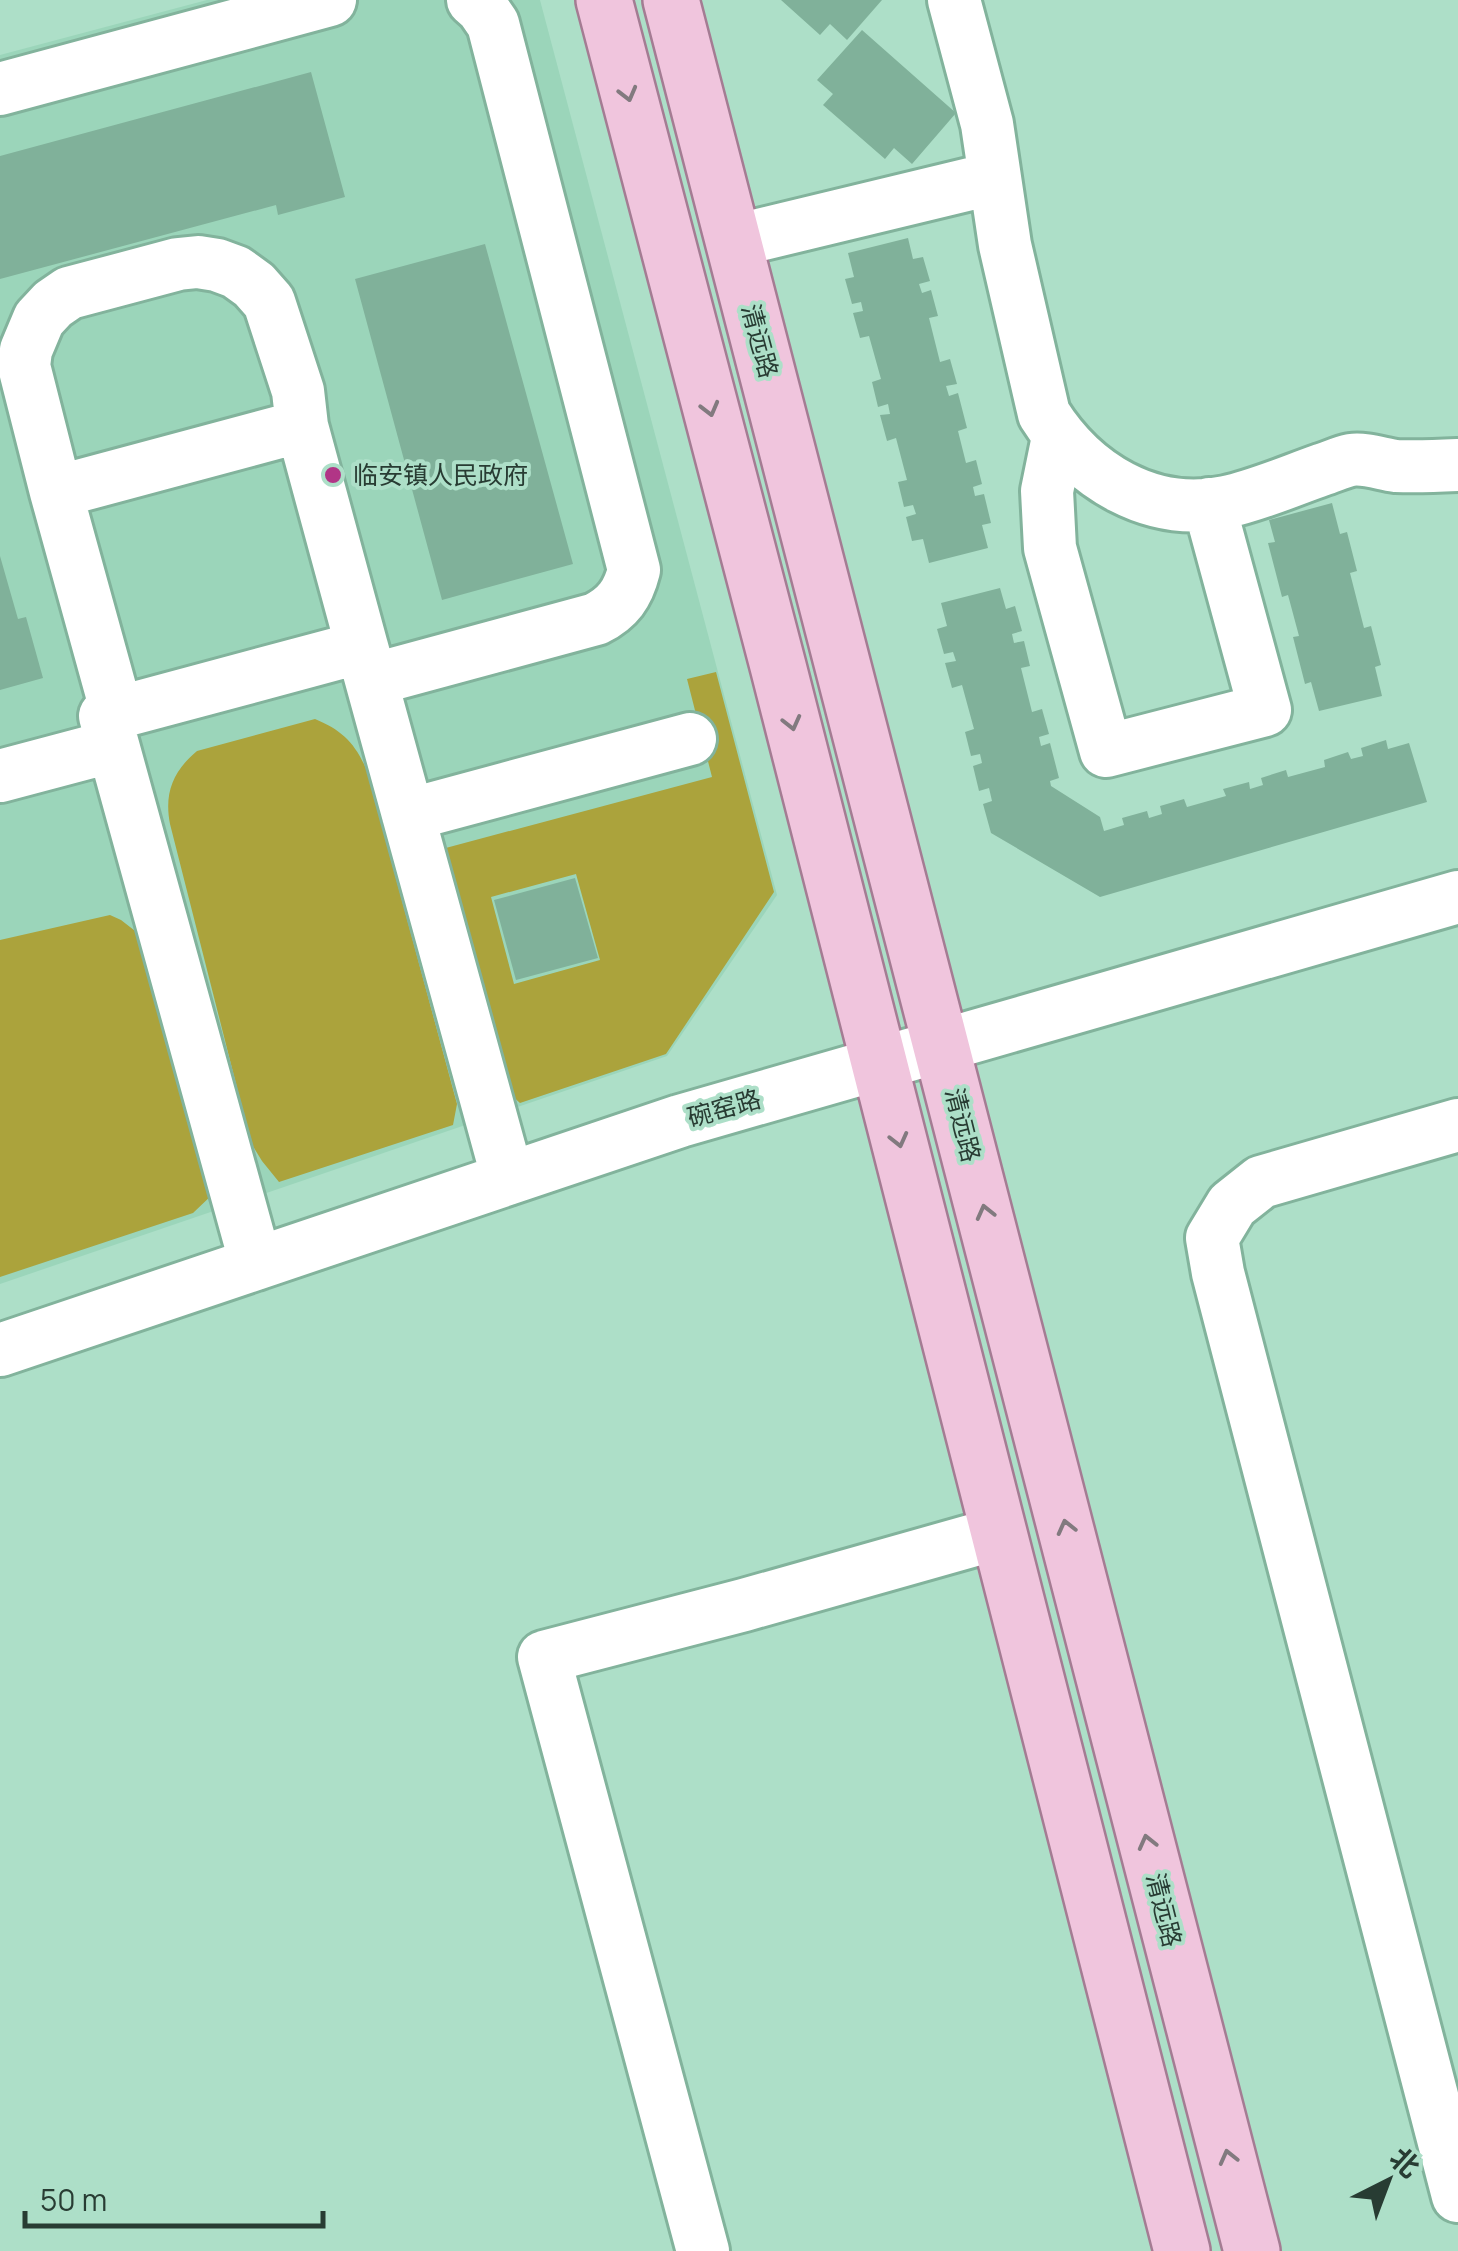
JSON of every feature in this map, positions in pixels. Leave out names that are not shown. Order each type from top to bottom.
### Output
[{"type":"main road","points":[[604,0],[1182,2251]]},
{"type":"main road","name":"清远路","points":[[671,0],[1252,2251]]},
{"type":"street","points":[[0,89],[330,0]]},
{"type":"street","points":[[0,776],[115,729],[366,663],[596,619],[619,604],[626,594],[634,570],[493,24],[473,0]]},
{"type":"street","points":[[954,0],[987,124],[1006,244],[1044,414],[1058,436],[1086,465],[1121,488],[1173,504],[1208,504],[1249,496],[1353,460],[1396,466],[1458,465]]},
{"type":"street","points":[[734,241],[995,178]]},
{"type":"street","points":[[256,1264],[24,366],[39,319],[69,293],[198,262],[236,272],[269,302],[298,390],[302,426],[508,1179]]},
{"type":"street","points":[[56,492],[302,426]]},
{"type":"street","points":[[1058,436],[1047,491],[1050,548],[1106,752],[1265,710],[1208,504]]},
{"type":"street","points":[[408,815],[690,739]]},
{"type":"street","name":"碗窑路","points":[[0,1350],[680,1121],[1458,897]]},
{"type":"street","points":[[1458,1125],[1262,1182],[1232,1205],[1212,1238],[1227,1309],[1458,2196]]},
{"type":"street","points":[[703,2251],[544,1657],[999,1534]]},
{"type":"shaded area","name":"临安镇人民政府","points":[[207,0],[540,0],[777,895],[667,1056],[0,1284],[0,55]]},
{"type":"shaded area","points":[[716,672],[774,892],[666,1054],[520,1103],[510,1094],[442,849],[712,777],[687,679]],"holes":[[[576,874],[600,960],[514,984],[491,897]]]},
{"type":"shaded area","points":[[315,719],[347,739],[367,771],[457,1104],[453,1125],[279,1182],[251,1143],[170,824],[168,802],[176,775],[197,751]]},
{"type":"shaded area","points":[[110,915],[139,934],[214,1193],[193,1213],[0,1277],[0,940]]},
{"type":"building","points":[[781,0],[882,0],[847,40],[830,24],[820,35]]},
{"type":"building","points":[[862,30],[956,113],[912,164],[894,148],[885,159],[823,105],[833,94],[817,80]]},
{"type":"building","points":[[311,72],[345,197],[278,215],[276,205],[0,279],[0,156]]},
{"type":"building","points":[[908,238],[913,259],[923,257],[930,281],[919,284],[922,293],[931,290],[938,316],[929,318],[940,362],[950,359],[957,384],[946,386],[949,396],[958,393],[967,428],[958,431],[966,463],[976,460],[982,484],[973,487],[975,496],[984,494],[991,523],[982,525],[988,548],[929,563],[923,539],[912,541],[906,517],[916,514],[913,505],[904,507],[898,482],[907,480],[896,438],[887,441],[880,415],[890,414],[888,404],[878,407],[872,382],[881,379],[869,336],[860,338],[853,313],[863,311],[861,302],[852,304],[845,279],[854,277],[848,253]]},
{"type":"building","points":[[485,244],[573,564],[442,600],[355,279]]},
{"type":"building","points":[[1332,503],[1340,534],[1347,532],[1357,571],[1350,573],[1364,628],[1371,626],[1381,665],[1375,667],[1382,696],[1319,711],[1311,682],[1305,684],[1293,637],[1299,636],[1288,595],[1282,597],[1268,543],[1275,542],[1269,520]]},
{"type":"building","points":[[0,556],[18,619],[26,617],[43,678],[0,690]]},
{"type":"building","points":[[1000,588],[1006,609],[1015,606],[1022,631],[1012,634],[1014,643],[1024,641],[1030,666],[1021,668],[1032,712],[1042,709],[1049,734],[1039,737],[1041,746],[1050,743],[1059,778],[1050,781],[1051,786],[1100,817],[1104,831],[1124,825],[1122,818],[1147,811],[1149,818],[1162,814],[1160,806],[1184,799],[1187,807],[1226,796],[1223,789],[1249,782],[1250,789],[1263,785],[1261,778],[1286,770],[1288,777],[1325,767],[1324,760],[1348,752],[1351,759],[1363,756],[1361,748],[1386,740],[1388,749],[1409,743],[1427,802],[1100,897],[991,833],[983,804],[992,801],[989,788],[979,791],[973,766],[982,763],[980,754],[971,756],[965,732],[974,729],[962,685],[952,688],[945,663],[956,661],[953,652],[944,654],[937,629],[947,626],[941,603]]},
{"type":"building","points":[[575,878],[598,958],[516,980],[494,900]]},
{"type":"place","name":"临安镇人民政府","points":[[333,475]]}]
